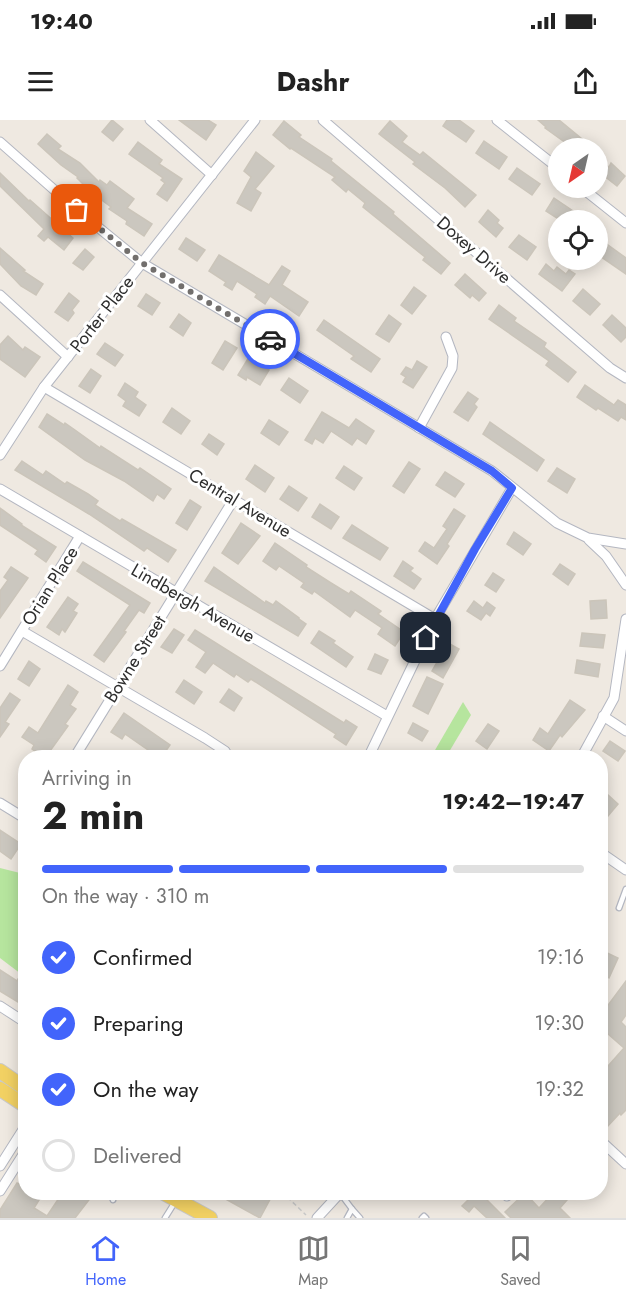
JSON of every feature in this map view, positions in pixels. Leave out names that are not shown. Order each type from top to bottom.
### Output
[{"type":"main road","points":[[0,1071],[18,1083]]},
{"type":"main road","points":[[0,1089],[18,1101]]},
{"type":"main road","points":[[179,1200],[210,1218]]},
{"type":"street","points":[[150,120],[212,174]]},
{"type":"street","name":"Porter Place","points":[[0,455],[44,387],[255,120]]},
{"type":"street","name":"Doxey Drive","points":[[323,120],[610,368],[626,378]]},
{"type":"street","points":[[497,120],[548,160]]},
{"type":"street","points":[[0,142],[77,210],[142,263],[492,471],[557,523],[588,538],[626,544]]},
{"type":"street","points":[[595,198],[626,223]]},
{"type":"street","points":[[0,296],[68,357]]},
{"type":"street","points":[[419,428],[452,368],[453,356],[446,337]]},
{"type":"street","name":"Central Avenue","points":[[44,387],[435,619]]},
{"type":"street","points":[[372,750],[435,619],[512,488]]},
{"type":"street","name":"Lindbergh Avenue","points":[[0,489],[387,716]]},
{"type":"street","name":"Bowne Street","points":[[79,750],[234,499]]},
{"type":"street","name":"Orian Place","points":[[0,666],[80,536]]},
{"type":"street","points":[[588,538],[606,556],[626,585]]},
{"type":"street","points":[[585,750],[614,698],[626,620]]},
{"type":"street","points":[[22,631],[223,750]]},
{"type":"street","points":[[603,716],[626,731]]},
{"type":"street","points":[[0,803],[18,814]]},
{"type":"street","points":[[608,858],[626,870]]},
{"type":"street","points":[[0,1006],[18,1018]]},
{"type":"street","points":[[0,1167],[18,1138]]},
{"type":"street","points":[[608,1147],[626,1164]]},
{"type":"street","points":[[0,1191],[5,1178],[18,1161]]},
{"type":"street","points":[[317,1218],[334,1200]]},
{"type":"lane","points":[[619,908],[626,889]]},
{"type":"lane","points":[[0,1167],[5,1178]]},
{"type":"lane","points":[[165,1218],[171,1200]]},
{"type":"lane","points":[[345,1200],[360,1218]]},
{"type":"lane","points":[[347,1218],[352,1209]]},
{"type":"path","points":[[290,1200],[306,1215]]},
{"type":"green space","points":[[463,702],[471,715],[450,750],[435,750]]},
{"type":"green space","points":[[0,868],[18,872],[18,972],[0,958]]},
{"type":"building","points":[[112,120],[123,129],[113,141],[102,132]]},
{"type":"building","points":[[179,120],[208,120],[216,125],[206,140]]},
{"type":"building","points":[[447,120],[459,120],[474,131],[466,142],[443,126]]},
{"type":"building","points":[[538,120],[559,120],[581,138],[559,138]]},
{"type":"building","points":[[284,121],[301,135],[299,137],[332,159],[331,161],[394,212],[393,214],[450,263],[441,274],[423,260],[425,257],[363,207],[365,203],[348,189],[346,192],[332,180],[335,177],[290,149],[273,135]]},
{"type":"building","points":[[390,121],[407,136],[402,142],[420,155],[423,152],[476,195],[465,207],[445,188],[413,164],[415,162],[379,134]]},
{"type":"building","points":[[47,134],[61,146],[58,149],[80,163],[99,182],[100,180],[107,185],[110,181],[134,199],[127,208],[152,224],[144,236],[126,224],[127,221],[109,209],[111,207],[38,144]]},
{"type":"building","points":[[484,141],[507,157],[499,169],[476,153]]},
{"type":"building","points":[[138,142],[162,160],[159,164],[182,179],[167,201],[157,194],[165,183],[161,180],[163,178],[129,154]]},
{"type":"building","points":[[256,152],[274,166],[255,189],[261,193],[251,211],[237,203],[251,177],[244,171]]},
{"type":"building","points":[[611,163],[625,176],[617,186],[608,179],[608,166]]},
{"type":"building","points":[[517,168],[540,184],[532,195],[509,179]]},
{"type":"building","points":[[0,173],[73,238],[64,250],[48,237],[44,241],[38,236],[44,229],[0,186]]},
{"type":"building","points":[[554,198],[572,210],[548,210],[548,212],[546,211]]},
{"type":"building","points":[[488,210],[499,220],[497,223],[503,228],[496,237],[479,222]]},
{"type":"building","points":[[519,235],[536,247],[527,260],[509,247]]},
{"type":"building","points":[[186,238],[205,250],[197,261],[179,249]]},
{"type":"building","points":[[608,245],[626,258],[626,274],[608,262]]},
{"type":"building","points":[[0,248],[25,270],[23,271],[43,284],[36,295],[21,286],[0,264]]},
{"type":"building","points":[[85,249],[94,257],[83,270],[73,263]]},
{"type":"building","points":[[219,255],[269,285],[282,266],[290,271],[282,285],[308,302],[299,316],[270,296],[265,304],[255,297],[257,294],[237,281],[232,290],[224,285],[226,282],[209,271]]},
{"type":"building","points":[[546,264],[548,270],[561,270],[566,274],[569,270],[575,274],[562,291],[539,274]]},
{"type":"building","points":[[465,274],[486,293],[479,301],[472,295],[470,298],[455,285]]},
{"type":"building","points":[[414,287],[426,296],[412,314],[401,305]]},
{"type":"building","points":[[583,289],[600,304],[590,315],[573,301]]},
{"type":"building","points":[[69,293],[79,301],[68,321],[55,312]]},
{"type":"building","points":[[146,294],[160,303],[152,315],[138,306]]},
{"type":"building","points":[[499,305],[516,318],[514,321],[546,343],[544,347],[576,372],[568,382],[546,365],[549,361],[489,319]]},
{"type":"building","points":[[179,314],[191,323],[183,336],[170,327]]},
{"type":"building","points":[[389,315],[401,324],[389,342],[376,334]]},
{"type":"building","points":[[612,315],[626,328],[626,337],[621,342],[603,325]]},
{"type":"building","points":[[324,320],[380,359],[371,372],[351,359],[354,356],[317,330]]},
{"type":"building","points":[[8,336],[23,350],[25,347],[40,357],[25,377],[0,359],[0,345]]},
{"type":"building","points":[[225,341],[237,348],[223,370],[212,363]]},
{"type":"building","points":[[105,343],[123,355],[115,366],[97,354]]},
{"type":"building","points":[[249,357],[269,370],[260,385],[247,377],[246,380],[238,375]]},
{"type":"building","points":[[417,361],[427,367],[413,388],[403,382],[406,377],[401,374],[406,367],[412,370]]},
{"type":"building","points":[[91,369],[101,376],[90,393],[79,386]]},
{"type":"building","points":[[289,378],[308,391],[300,403],[281,390]]},
{"type":"building","points":[[125,383],[138,392],[135,397],[146,405],[139,416],[123,406],[126,401],[118,395]]},
{"type":"building","points":[[585,385],[614,405],[618,400],[626,405],[626,420],[621,417],[618,421],[577,397]]},
{"type":"building","points":[[468,392],[478,399],[474,404],[477,407],[468,421],[454,412]]},
{"type":"building","points":[[172,408],[190,421],[181,434],[163,422]]},
{"type":"building","points":[[322,412],[349,428],[356,419],[374,431],[366,444],[357,438],[352,445],[331,431],[323,443],[315,438],[312,444],[305,440]]},
{"type":"building","points":[[47,414],[64,425],[65,423],[100,448],[101,446],[138,470],[140,468],[171,489],[164,499],[157,494],[153,501],[124,481],[85,460],[39,427]]},
{"type":"building","points":[[269,420],[288,432],[279,445],[261,433]]},
{"type":"building","points":[[490,422],[544,460],[537,471],[483,434]]},
{"type":"building","points":[[209,434],[224,444],[217,455],[202,444]]},
{"type":"building","points":[[22,461],[43,475],[46,471],[65,484],[67,482],[88,494],[98,501],[95,505],[120,521],[122,519],[176,550],[168,562],[147,548],[144,551],[89,514],[15,470]]},
{"type":"building","points":[[409,462],[420,469],[404,493],[393,486]]},
{"type":"building","points":[[255,465],[274,478],[265,492],[246,479]]},
{"type":"building","points":[[344,466],[362,478],[354,490],[336,478]]},
{"type":"building","points":[[557,468],[575,479],[567,493],[548,481]]},
{"type":"building","points":[[445,472],[464,484],[455,497],[436,485]]},
{"type":"building","points":[[289,486],[307,498],[298,511],[280,499]]},
{"type":"building","points":[[190,500],[201,507],[187,530],[176,523]]},
{"type":"building","points":[[320,504],[339,517],[331,529],[312,517]]},
{"type":"building","points":[[0,508],[21,525],[56,547],[46,562],[35,554],[38,550],[0,525]]},
{"type":"building","points":[[454,509],[465,516],[437,564],[419,551],[425,542],[434,548],[447,529],[443,526]]},
{"type":"building","points":[[241,523],[260,536],[238,564],[222,553]]},
{"type":"building","points":[[352,525],[388,548],[380,560],[343,538]]},
{"type":"building","points":[[514,532],[531,544],[523,555],[507,544]]},
{"type":"building","points":[[275,543],[307,565],[306,567],[349,594],[351,591],[381,611],[378,614],[404,632],[395,646],[378,634],[382,628],[355,610],[350,617],[314,591],[312,594],[301,587],[304,583],[279,566],[276,570],[263,561]]},
{"type":"building","points":[[403,561],[413,568],[410,571],[421,579],[414,589],[394,576]]},
{"type":"building","points":[[83,562],[150,603],[144,613],[139,610],[104,662],[94,655],[130,605],[77,571]]},
{"type":"building","points":[[560,564],[575,574],[568,585],[553,574]]},
{"type":"building","points":[[11,567],[28,578],[0,618],[0,591],[8,580],[4,577]]},
{"type":"building","points":[[214,567],[265,603],[266,601],[273,605],[276,601],[299,618],[306,624],[298,636],[205,581]]},
{"type":"building","points":[[493,573],[504,580],[496,592],[485,585]]},
{"type":"building","points":[[68,597],[78,604],[73,611],[77,613],[65,632],[62,629],[59,635],[47,627]]},
{"type":"building","points":[[606,600],[607,618],[591,619],[590,601]]},
{"type":"building","points":[[474,601],[483,608],[487,602],[495,608],[490,616],[486,613],[481,620],[467,611]]},
{"type":"building","points":[[174,629],[184,635],[172,653],[161,647]]},
{"type":"building","points":[[195,630],[344,723],[346,720],[357,727],[346,745],[334,737],[336,734],[251,679],[248,682],[236,674],[234,677],[213,663],[205,673],[196,667],[206,652],[188,640]]},
{"type":"building","points":[[319,631],[353,657],[346,667],[311,643]]},
{"type":"building","points":[[582,633],[605,635],[603,648],[580,646]]},
{"type":"building","points":[[448,643],[459,649],[443,678],[432,671]]},
{"type":"building","points":[[375,654],[388,660],[381,674],[368,669]]},
{"type":"building","points":[[577,660],[600,664],[598,677],[575,673]]},
{"type":"building","points":[[29,661],[40,669],[29,686],[18,679]]},
{"type":"building","points":[[427,677],[443,684],[428,714],[413,706]]},
{"type":"building","points":[[184,680],[202,692],[194,704],[176,692]]},
{"type":"building","points":[[68,685],[78,692],[70,705],[76,709],[65,724],[68,726],[51,750],[33,750],[34,745],[22,737],[29,727],[38,733]]},
{"type":"building","points":[[229,689],[242,698],[234,711],[220,702]]},
{"type":"building","points":[[10,693],[20,700],[5,722],[9,724],[0,737],[0,708]]},
{"type":"building","points":[[570,700],[585,710],[562,737],[560,735],[550,750],[533,740],[540,728],[548,734]]},
{"type":"building","points":[[124,713],[170,745],[167,750],[148,750],[125,734],[122,739],[111,732]]},
{"type":"building","points":[[413,723],[428,731],[422,741],[408,733]]},
{"type":"building","points":[[488,724],[499,731],[487,749],[476,741]]},
{"type":"building","points":[[610,741],[625,751],[618,761],[608,754],[608,750],[604,750]]},
{"type":"building","points":[[608,795],[618,804],[608,816]]},
{"type":"building","points":[[0,830],[18,842],[18,848],[11,859],[0,851]]},
{"type":"building","points":[[608,953],[618,958],[608,977]]},
{"type":"building","points":[[0,970],[17,981],[18,979],[18,1002],[0,991]]},
{"type":"building","points":[[626,981],[626,1015],[621,1022],[626,1027],[626,1110],[608,1126],[608,1066],[624,1048],[608,1034],[608,1005]]},
{"type":"building","points":[[17,1183],[18,1200],[39,1200],[34,1208],[47,1216],[58,1200],[89,1200],[75,1218],[0,1218],[0,1210]]},
{"type":"building","points":[[227,1200],[270,1200],[260,1218]]},
{"type":"building","points":[[468,1200],[487,1200],[505,1218],[487,1218],[474,1206],[469,1212],[462,1206]]},
{"type":"building","points":[[518,1200],[532,1200],[539,1208],[546,1200],[567,1200],[560,1208],[570,1218],[511,1218],[505,1212]]},
{"type":"way so far","points":[[77,210],[142,263],[270,339]]},
{"type":"route","points":[[270,339],[492,471],[512,488],[426,638]]}]
